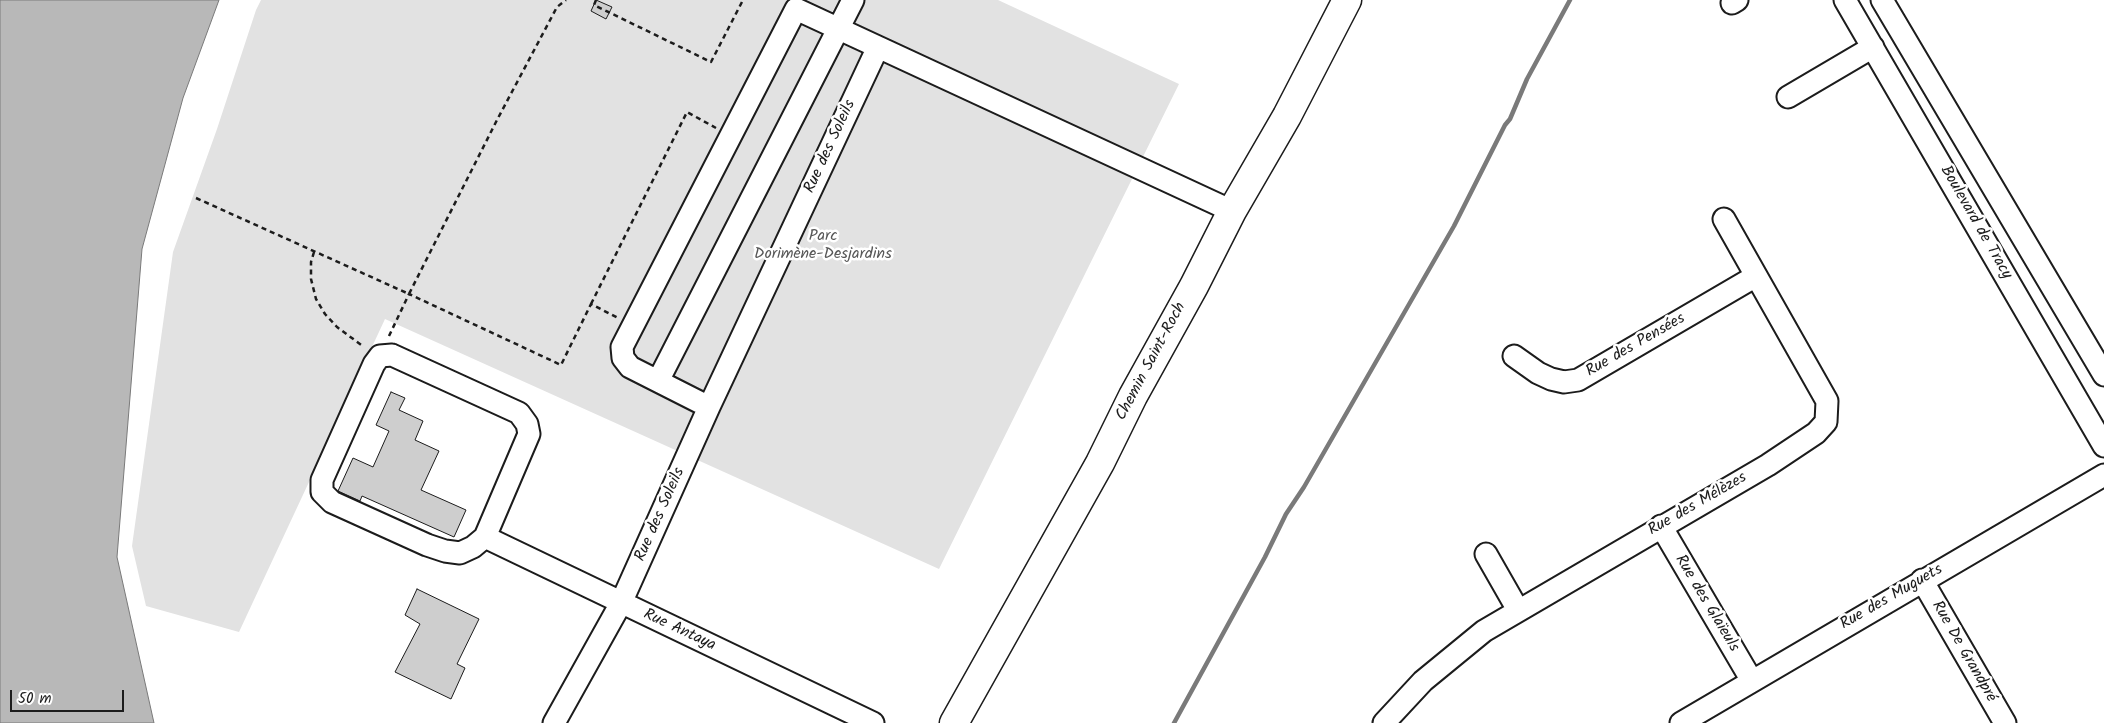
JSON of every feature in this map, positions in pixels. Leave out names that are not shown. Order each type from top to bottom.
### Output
[{"type":"main road","name":"Chemin Saint-Roch","points":[[954,723],[1100,464],[1133,396],[1194,286],[1232,211],[1291,108],[1347,0]]},
{"type":"street","points":[[658,381],[853,0]]},
{"type":"street","name":"Boulevard de Tracy","points":[[1845,0],[2104,446]]},
{"type":"street","name":"Boulevard de Tracy","points":[[1882,0],[2104,375]]},
{"type":"street","points":[[709,408],[630,367],[623,358],[622,346],[731,135],[787,3],[837,29],[1232,211]]},
{"type":"street","name":"Rue des Soleils","points":[[554,723],[622,603],[709,408],[878,47]]},
{"type":"street","points":[[1788,96],[1872,47]]},
{"type":"street","points":[[1918,125],[1948,110]]},
{"type":"street","name":"Rue des Mélèzes","points":[[1384,723],[1441,664],[1484,631],[1768,465],[1816,433],[1826,422],[1827,401],[1724,219]]},
{"type":"street","name":"Rue des Pensées","points":[[1514,356],[1538,373],[1551,379],[1564,382],[1578,380],[1756,276]]},
{"type":"street","points":[[392,355],[519,413],[527,424],[529,434],[485,538],[473,547],[460,553],[445,551],[332,502],[322,492],[322,480],[374,364],[380,356],[392,355]]},
{"type":"street","name":"Rue des Muguets","points":[[1681,723],[2104,475]]},
{"type":"street","name":"Rue des Glaïeuls","points":[[1661,526],[1752,681]]},
{"type":"street","name":"Rue Antaya","points":[[485,538],[873,723]]},
{"type":"street","points":[[1486,554],[1518,610]]},
{"type":"street","name":"Rue De Grandpré","points":[[1922,580],[2005,723]]},
{"type":"path","points":[[314,252],[311,262],[311,279],[316,298],[325,314],[337,327],[380,356],[409,294],[497,120],[557,7],[566,0]]},
{"type":"path","points":[[596,0],[594,5],[711,62],[744,0]]},
{"type":"path","points":[[196,198],[409,294],[560,365],[687,112],[731,135]]},
{"type":"path","points":[[591,304],[633,325]]},
{"type":"green space","name":"Parc Dorimène-Desjardins","points":[[261,0],[998,0],[1179,84],[939,569],[385,319],[239,632],[146,606],[132,546],[173,252]]},
{"type":"shaded area","points":[[0,0],[219,0],[183,98],[142,249],[117,557],[154,723],[0,723]]},
{"type":"building","points":[[596,0],[612,7],[606,19],[591,11]]},
{"type":"building","points":[[391,392],[405,398],[399,410],[423,421],[415,440],[439,451],[421,490],[466,510],[454,537],[362,496],[360,501],[338,491],[353,458],[373,467],[389,431],[376,425]]},
{"type":"building","points":[[417,589],[479,619],[457,664],[465,668],[451,699],[395,672],[420,624],[405,615]]},
{"type":"waterway","points":[[1174,723],[1265,557],[1286,514],[1304,487],[1454,226],[1505,125],[1510,119],[1527,79],[1570,0]]}]
